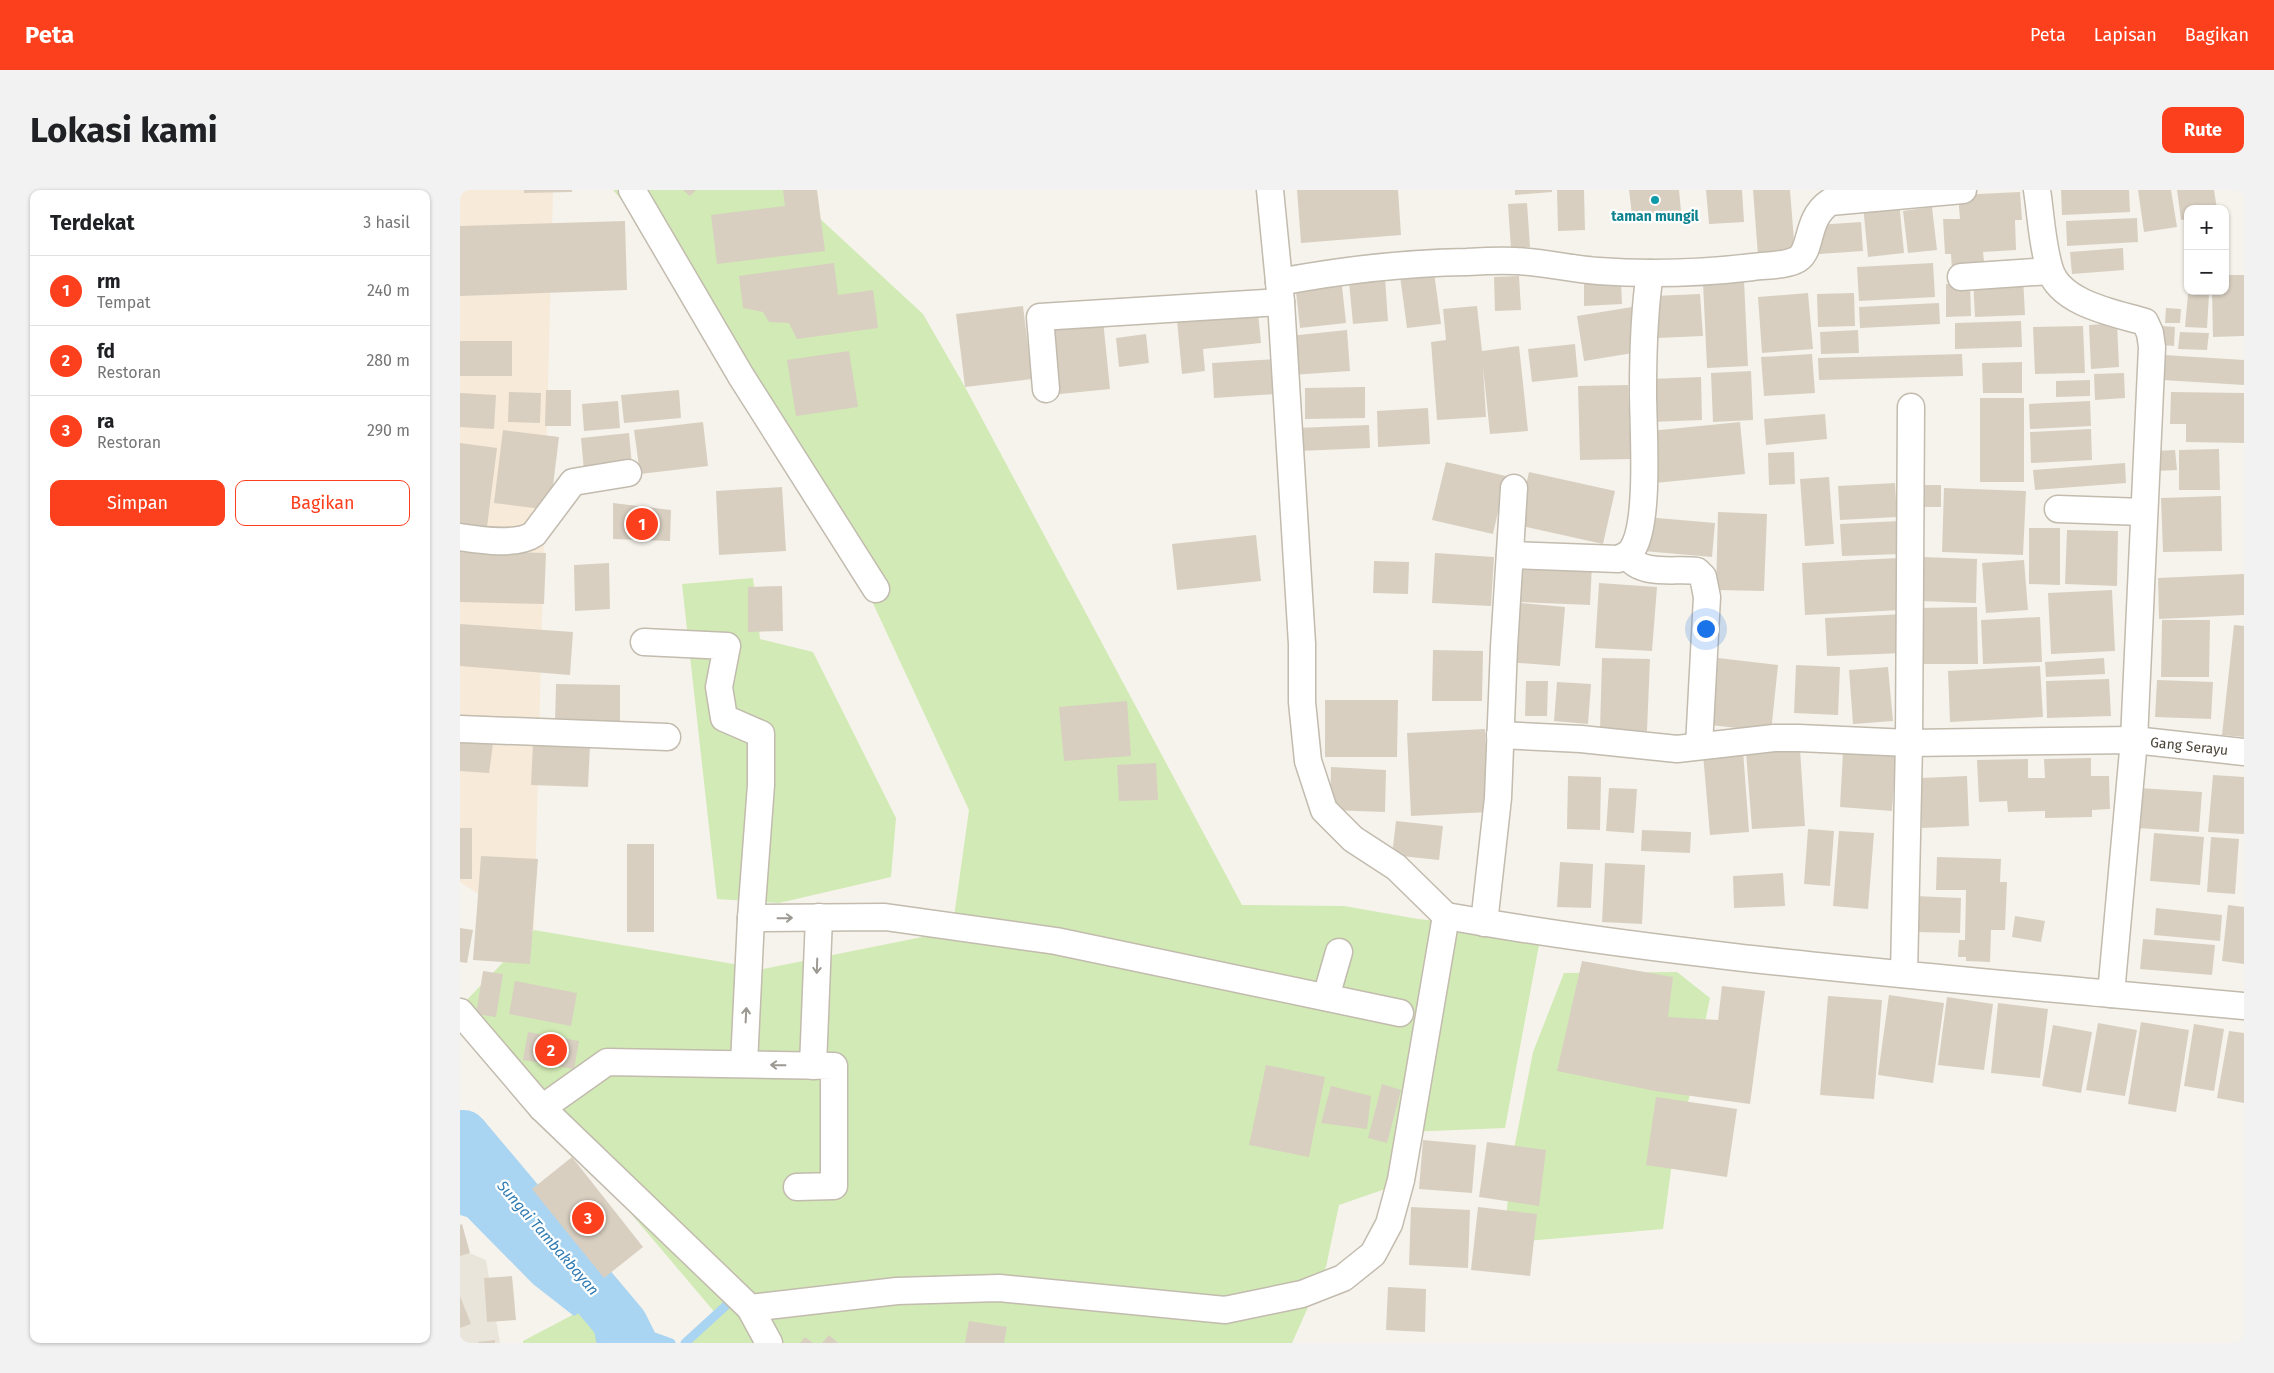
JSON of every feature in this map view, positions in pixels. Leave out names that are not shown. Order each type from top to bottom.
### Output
[{"type":"street","points":[[632,190],[741,376],[876,588]]},
{"type":"street","points":[[1270,190],[1280,292],[1302,634],[1302,702],[1308,761],[1324,810],[1354,839],[1396,867],[1446,916],[1484,923],[1696,952],[1856,971],[2244,1006]]},
{"type":"street","points":[[1046,389],[1040,317],[1280,292],[1340,270],[1418,263],[1516,261],[1573,269],[1650,273],[1724,270],[1790,263],[1804,253],[1814,218],[1820,209],[1830,202],[1963,190]]},
{"type":"street","points":[[2037,190],[2050,271],[2061,287],[2077,300],[2144,322],[2150,333],[2152,378],[2143,512],[2134,740],[2111,994]]},
{"type":"street","points":[[1961,277],[2050,271]]},
{"type":"street","points":[[1510,555],[1603,560],[1618,559],[1627,555],[1634,547],[1639,530],[1644,487],[1643,388],[1650,273]]},
{"type":"street","points":[[1904,974],[1909,743],[1912,407]]},
{"type":"street","points":[[460,537],[484,540],[528,538],[534,534],[573,482],[628,473]]},
{"type":"street","points":[[1484,923],[1498,798],[1514,488]]},
{"type":"street","points":[[2058,509],[2143,512]]},
{"type":"street","points":[[1627,555],[1632,563],[1646,568],[1697,571],[1704,577],[1707,598],[1699,746]]},
{"type":"street","points":[[644,642],[728,646],[719,687],[724,718],[761,734],[761,785],[751,918],[744,1064]]},
{"type":"street","points":[[460,728],[667,737]]},
{"type":"street","name":"Gang Serayu","points":[[1500,735],[1581,739],[1677,749],[1774,738],[1909,743],[2134,740],[2244,752]]},
{"type":"street","points":[[751,918],[885,916],[1056,941],[1326,996],[1400,1014]]},
{"type":"street","points":[[748,1306],[897,1291],[999,1288],[1224,1310],[1302,1294],[1343,1278],[1373,1254],[1389,1224],[1401,1180],[1446,916]]},
{"type":"street","points":[[813,1066],[819,917]]},
{"type":"street","points":[[1326,996],[1339,952]]},
{"type":"street","points":[[460,1012],[542,1108],[748,1306],[769,1343]]},
{"type":"street","points":[[542,1108],[607,1062],[834,1066],[834,1186],[797,1187]]},
{"type":"shaded area","points":[[460,190],[553,190],[534,930],[460,882]]},
{"type":"shaded area","points":[[460,1249],[486,1260],[500,1343],[460,1343]]},
{"type":"green space","points":[[613,190],[789,190],[923,314],[965,387],[1242,905],[1344,906],[1418,919],[1505,928],[1541,934],[1505,1128],[1406,1132],[1391,1187],[1339,1205],[1326,1267],[1292,1343],[685,1343],[717,1315],[460,1012],[460,1007],[534,930],[763,969],[952,931],[969,810],[838,528],[655,237]]},
{"type":"green space","points":[[753,578],[760,639],[813,652],[896,818],[891,877],[779,903],[717,899],[682,584]]},
{"type":"green space","points":[[1677,972],[1710,998],[1690,1095],[1674,1148],[1663,1229],[1504,1243],[1511,1164],[1533,1052],[1564,973]]},
{"type":"green space","points":[[601,1300],[622,1325],[631,1343],[523,1343],[523,1341]]},
{"type":"water","points":[[460,1145],[601,1300],[574,1316],[533,1284],[467,1217],[460,1215]]},
{"type":"building","points":[[524,190],[572,190],[572,192],[524,193]]},
{"type":"building","points":[[683,190],[696,190],[690,196]]},
{"type":"building","points":[[783,190],[817,190],[825,251],[717,264],[711,215],[785,206]]},
{"type":"building","points":[[1297,190],[1398,190],[1401,235],[1301,243]]},
{"type":"building","points":[[1515,190],[1552,190],[1552,192],[1515,195]]},
{"type":"building","points":[[1557,190],[1584,190],[1585,230],[1558,231]]},
{"type":"building","name":"taman mungil","points":[[1629,190],[1679,190],[1681,211],[1632,215]]},
{"type":"building","points":[[1706,190],[1742,190],[1744,222],[1709,224]]},
{"type":"building","points":[[1753,190],[1790,190],[1795,253],[1758,256]]},
{"type":"building","points":[[2061,190],[2129,190],[2130,212],[2062,215]]},
{"type":"building","points":[[2138,190],[2171,190],[2177,227],[2144,232]]},
{"type":"building","points":[[2177,190],[2214,190],[2216,205],[2184,205],[2184,220],[2181,220]]},
{"type":"building","points":[[2020,192],[2022,220],[2015,220],[2016,250],[1983,252],[1985,270],[1952,271],[1951,254],[1945,254],[1943,219],[1960,219],[1958,195]]},
{"type":"building","points":[[1899,201],[1904,253],[1868,257],[1863,205]]},
{"type":"building","points":[[1527,203],[1530,247],[1511,249],[1508,204]]},
{"type":"building","points":[[1932,207],[1937,250],[1908,253],[1903,211]]},
{"type":"building","points":[[2137,218],[2138,242],[2067,246],[2066,221]]},
{"type":"building","points":[[625,221],[627,290],[460,296],[460,226]]},
{"type":"building","points":[[1861,222],[1863,251],[1819,254],[1817,225]]},
{"type":"building","points":[[2123,248],[2124,270],[2072,274],[2070,252]]},
{"type":"building","points":[[834,263],[838,295],[873,290],[878,328],[797,339],[789,323],[769,322],[763,312],[743,308],[739,276]]},
{"type":"building","points":[[1933,263],[1935,297],[1859,301],[1857,267]]},
{"type":"building","points":[[1434,272],[1441,324],[1407,328],[1400,276]]},
{"type":"building","points":[[2229,275],[2244,275],[2244,336],[2213,337],[2212,295],[2229,295]]},
{"type":"building","points":[[1519,276],[1521,310],[1495,311],[1494,277]]},
{"type":"building","points":[[1341,277],[1346,323],[1300,328],[1295,283]]},
{"type":"building","points":[[2023,277],[2025,315],[1975,317],[1973,279]]},
{"type":"building","points":[[1385,278],[1388,321],[1353,324],[1349,282]]},
{"type":"building","points":[[1744,280],[1748,366],[1707,368],[1703,282]]},
{"type":"building","points":[[1621,282],[1622,304],[1584,306],[1584,283]]},
{"type":"building","points":[[1970,283],[1971,316],[1946,317],[1946,284]]},
{"type":"building","points":[[1808,293],[1813,349],[1762,353],[1758,297]]},
{"type":"building","points":[[1854,293],[1855,326],[1818,327],[1817,294]]},
{"type":"building","points":[[1700,294],[1703,336],[1657,338],[1654,296]]},
{"type":"building","points":[[2188,295],[2209,295],[2207,328],[2185,327]]},
{"type":"building","points":[[1939,303],[1940,324],[1860,328],[1859,307]]},
{"type":"building","points":[[1023,306],[1032,379],[965,387],[956,314]]},
{"type":"building","points":[[1477,306],[1482,351],[1519,346],[1528,431],[1490,434],[1483,367],[1486,417],[1437,420],[1431,342],[1446,340],[1443,309]]},
{"type":"building","points":[[1632,307],[1639,352],[1584,361],[1577,316]]},
{"type":"building","points":[[2166,308],[2181,309],[2180,323],[2165,323]]},
{"type":"building","points":[[1258,313],[1261,343],[1203,349],[1205,371],[1182,374],[1177,320]]},
{"type":"building","points":[[1103,320],[1110,389],[1060,394],[1054,325]]},
{"type":"building","points":[[2021,321],[2022,347],[1955,349],[1955,323]]},
{"type":"building","points":[[2117,323],[2119,367],[2091,369],[2089,325]]},
{"type":"building","points":[[2083,326],[2085,373],[2035,374],[2033,327]]},
{"type":"building","points":[[2162,326],[2175,327],[2174,346],[2161,345]]},
{"type":"building","points":[[1347,330],[1350,371],[1291,375],[1289,336]]},
{"type":"building","points":[[1858,330],[1859,353],[1821,354],[1820,332]]},
{"type":"building","points":[[2180,332],[2209,333],[2207,350],[2178,349]]},
{"type":"building","points":[[1146,334],[1149,363],[1119,367],[1116,338]]},
{"type":"building","points":[[460,341],[512,341],[512,376],[460,376]]},
{"type":"building","points":[[1575,344],[1578,377],[1532,382],[1528,349]]},
{"type":"building","points":[[849,351],[858,407],[796,416],[787,360]]},
{"type":"building","points":[[1812,354],[1815,393],[1764,396],[1761,357]]},
{"type":"building","points":[[1962,354],[1963,376],[1819,380],[1818,358]]},
{"type":"building","points":[[2164,355],[2244,360],[2244,385],[2162,380]]},
{"type":"building","points":[[1274,359],[1276,394],[1214,398],[1212,363]]},
{"type":"building","points":[[2022,362],[2022,393],[1983,393],[1982,363]]},
{"type":"building","points":[[1751,371],[1753,420],[1713,422],[1711,373]]},
{"type":"building","points":[[2124,373],[2125,398],[2095,400],[2094,374]]},
{"type":"building","points":[[1701,377],[1702,420],[1651,422],[1650,379]]},
{"type":"building","points":[[2090,380],[2090,396],[2056,397],[2056,381]]},
{"type":"building","points":[[1628,385],[1631,459],[1580,460],[1578,386]]},
{"type":"building","points":[[1365,387],[1365,418],[1305,419],[1305,388]]},
{"type":"building","points":[[546,390],[571,390],[571,426],[545,426]]},
{"type":"building","points":[[679,390],[681,418],[624,423],[621,395]]},
{"type":"building","points":[[509,392],[541,393],[540,423],[508,422]]},
{"type":"building","points":[[2171,392],[2244,393],[2244,443],[2186,442],[2186,424],[2170,424]]},
{"type":"building","points":[[460,393],[496,395],[494,429],[460,427]]},
{"type":"building","points":[[1980,398],[2024,398],[2024,482],[1980,482]]},
{"type":"building","points":[[618,401],[620,428],[584,431],[582,404]]},
{"type":"building","points":[[2090,401],[2091,426],[2030,429],[2029,404]]},
{"type":"building","points":[[1428,408],[1430,444],[1378,447],[1377,411]]},
{"type":"building","points":[[1825,414],[1827,439],[1766,445],[1764,419]]},
{"type":"building","points":[[703,422],[708,466],[640,474],[634,430]]},
{"type":"building","points":[[1740,422],[1745,474],[1655,483],[1650,431]]},
{"type":"building","points":[[1369,425],[1370,448],[1298,451],[1297,428]]},
{"type":"building","points":[[2091,429],[2092,460],[2031,463],[2030,432]]},
{"type":"building","points":[[503,430],[559,437],[550,510],[494,503]]},
{"type":"building","points":[[629,433],[632,467],[584,471],[581,438]]},
{"type":"building","points":[[460,443],[497,448],[486,535],[460,531]]},
{"type":"building","points":[[2219,449],[2220,490],[2179,490],[2179,450]]},
{"type":"building","points":[[2175,450],[2177,470],[2157,471],[2156,451]]},
{"type":"building","points":[[1794,452],[1795,484],[1769,485],[1768,453]]},
{"type":"building","points":[[1446,462],[1506,476],[1493,534],[1432,520]]},
{"type":"building","points":[[2125,463],[2126,483],[2035,490],[2033,470]]},
{"type":"building","points":[[1529,472],[1615,491],[1603,544],[1517,525]]},
{"type":"building","points":[[1829,477],[1834,544],[1805,546],[1800,479]]},
{"type":"building","points":[[1895,483],[1897,517],[1840,520],[1838,486]]},
{"type":"building","points":[[1916,485],[1941,485],[1941,507],[1916,507]]},
{"type":"building","points":[[782,487],[786,551],[719,555],[716,491]]},
{"type":"building","points":[[1944,488],[2026,491],[2023,555],[1942,552]]},
{"type":"building","points":[[2221,496],[2222,551],[2163,552],[2161,498]]},
{"type":"building","points":[[613,503],[671,510],[670,541],[613,539]]},
{"type":"building","points":[[1718,512],[1767,514],[1764,591],[1716,590]]},
{"type":"building","points":[[1646,517],[1715,523],[1712,557],[1643,551]]},
{"type":"building","points":[[1899,521],[1901,554],[1842,556],[1840,524]]},
{"type":"building","points":[[2029,528],[2060,528],[2060,585],[2029,584]]},
{"type":"building","points":[[2067,530],[2118,531],[2117,586],[2065,584]]},
{"type":"building","points":[[1256,535],[1261,581],[1177,590],[1172,544]]},
{"type":"building","points":[[460,551],[546,553],[544,604],[460,602]]},
{"type":"building","points":[[1435,553],[1494,557],[1491,606],[1432,603]]},
{"type":"building","points":[[1922,557],[1977,559],[1976,603],[1920,601]]},
{"type":"building","points":[[1898,558],[1901,610],[1805,615],[1802,563]]},
{"type":"building","points":[[2024,560],[2028,610],[1986,613],[1982,563]]},
{"type":"building","points":[[1374,561],[1409,562],[1408,594],[1373,593]]},
{"type":"building","points":[[1520,561],[1592,564],[1590,605],[1518,602]]},
{"type":"building","points":[[609,563],[610,609],[575,611],[574,565]]},
{"type":"building","points":[[2244,574],[2244,615],[2159,619],[2158,578]]},
{"type":"building","points":[[1599,583],[1657,587],[1652,651],[1595,648]]},
{"type":"building","points":[[782,586],[783,631],[748,632],[748,587]]},
{"type":"building","points":[[2112,590],[2115,651],[2051,654],[2048,593]]},
{"type":"building","points":[[1511,602],[1565,607],[1560,666],[1506,662]]},
{"type":"building","points":[[1977,607],[1978,664],[1916,664],[1916,608]]},
{"type":"building","points":[[1904,614],[1905,653],[1827,656],[1825,618]]},
{"type":"building","points":[[2040,617],[2042,662],[1983,664],[1981,620]]},
{"type":"building","points":[[2162,620],[2210,620],[2209,677],[2161,677]]},
{"type":"building","points":[[460,624],[573,632],[570,675],[460,666]]},
{"type":"building","points":[[2234,625],[2244,626],[2244,737],[2222,735]]},
{"type":"building","points":[[1433,650],[1483,651],[1482,701],[1432,701]]},
{"type":"building","points":[[1602,658],[1650,659],[1647,731],[1600,730]]},
{"type":"building","points":[[1718,658],[1778,665],[1771,732],[1711,725]]},
{"type":"building","points":[[2104,658],[2105,674],[2046,677],[2045,662]]},
{"type":"building","points":[[1796,665],[1840,667],[1838,715],[1794,713]]},
{"type":"building","points":[[2040,666],[2043,717],[1950,722],[1948,671]]},
{"type":"building","points":[[1888,667],[1893,721],[1853,724],[1849,670]]},
{"type":"building","points":[[2109,679],[2111,716],[2047,718],[2046,681]]},
{"type":"building","points":[[2157,680],[2213,682],[2211,719],[2155,717]]},
{"type":"building","points":[[1526,681],[1548,681],[1547,716],[1525,716]]},
{"type":"building","points":[[1557,682],[1591,684],[1588,724],[1554,721]]},
{"type":"building","points":[[556,684],[620,685],[620,724],[555,723]]},
{"type":"building","points":[[1325,700],[1398,700],[1397,757],[1325,757]]},
{"type":"building","points":[[1127,701],[1131,756],[1064,761],[1059,707]]},
{"type":"building","points":[[1485,729],[1489,812],[1411,816],[1407,733]]},
{"type":"building","points":[[460,734],[494,736],[489,773],[460,771]]},
{"type":"building","points":[[533,743],[590,745],[588,787],[531,785]]},
{"type":"building","points":[[1800,749],[1805,826],[1752,829],[1746,752]]},
{"type":"building","points":[[1743,750],[1749,832],[1710,835],[1703,754]]},
{"type":"building","points":[[1843,752],[1896,755],[1892,811],[1840,807]]},
{"type":"building","points":[[2091,758],[2091,776],[2109,776],[2110,809],[2092,810],[2092,817],[2045,818],[2045,811],[2008,812],[2007,801],[1979,802],[1977,760],[2028,759],[2028,778],[2045,778],[2044,759]]},
{"type":"building","points":[[1156,763],[1158,800],[1119,801],[1117,765]]},
{"type":"building","points":[[1331,767],[1386,770],[1385,812],[1330,810]]},
{"type":"building","points":[[2213,775],[2244,777],[2244,834],[2208,832]]},
{"type":"building","points":[[1568,776],[1601,777],[1600,830],[1567,829]]},
{"type":"building","points":[[1967,776],[1969,826],[1922,828],[1921,778]]},
{"type":"building","points":[[1609,788],[1637,789],[1634,833],[1606,831]]},
{"type":"building","points":[[2139,788],[2202,792],[2199,832],[2137,828]]},
{"type":"building","points":[[1396,821],[1443,826],[1439,860],[1392,855]]},
{"type":"building","points":[[460,828],[472,828],[472,879],[460,879]]},
{"type":"building","points":[[1808,829],[1834,831],[1830,886],[1804,884]]},
{"type":"building","points":[[1642,830],[1691,832],[1690,853],[1641,851]]},
{"type":"building","points":[[1839,831],[1874,833],[1868,909],[1833,906]]},
{"type":"building","points":[[2154,833],[2204,837],[2200,885],[2150,881]]},
{"type":"building","points":[[2211,837],[2239,839],[2235,894],[2207,892]]},
{"type":"building","points":[[627,844],[654,844],[654,932],[627,932]]},
{"type":"building","points":[[481,856],[538,859],[530,964],[473,960]]},
{"type":"building","points":[[1937,857],[2001,859],[2000,882],[2007,882],[2005,930],[1991,930],[1990,962],[1966,961],[1966,957],[1958,957],[1959,940],[1965,940],[1966,890],[1936,890]]},
{"type":"building","points":[[1560,862],[1593,864],[1591,908],[1557,907]]},
{"type":"building","points":[[1605,863],[1645,865],[1642,924],[1602,922]]},
{"type":"building","points":[[1783,873],[1785,906],[1734,908],[1733,876]]},
{"type":"building","points":[[1914,896],[1961,898],[1960,933],[1913,932]]},
{"type":"building","points":[[2228,905],[2244,907],[2244,964],[2222,961]]},
{"type":"building","points":[[2156,908],[2222,915],[2220,941],[2154,935]]},
{"type":"building","points":[[2015,916],[2045,921],[2041,942],[2012,937]]},
{"type":"building","points":[[460,928],[473,930],[467,963],[460,962]]},
{"type":"building","points":[[2143,939],[2215,945],[2212,975],[2140,969]]},
{"type":"building","points":[[1582,961],[1673,977],[1668,1017],[1718,1020],[1722,986],[1765,991],[1750,1104],[1655,1091],[1557,1071]]},
{"type":"building","points":[[483,971],[503,974],[496,1017],[476,1014]]},
{"type":"building","points":[[515,981],[577,993],[571,1026],[509,1014]]},
{"type":"building","points":[[1889,995],[1944,1003],[1933,1083],[1878,1075]]},
{"type":"building","points":[[1828,996],[1882,1000],[1874,1099],[1820,1095]]},
{"type":"building","points":[[1947,997],[1993,1004],[1984,1070],[1938,1065]]},
{"type":"building","points":[[1998,1003],[2048,1009],[2040,1078],[1991,1073]]},
{"type":"building","points":[[2141,1022],[2189,1030],[2176,1112],[2128,1104]]},
{"type":"building","points":[[2098,1023],[2137,1030],[2125,1096],[2086,1090]]},
{"type":"building","points":[[2194,1024],[2224,1029],[2214,1091],[2184,1086]]},
{"type":"building","points":[[2053,1025],[2092,1032],[2081,1093],[2042,1086]]},
{"type":"building","points":[[2229,1031],[2244,1033],[2244,1103],[2217,1098]]},
{"type":"building","points":[[528,1032],[579,1041],[574,1069],[523,1060]]},
{"type":"building","points":[[1266,1065],[1325,1077],[1309,1157],[1249,1145]]},
{"type":"building","points":[[1382,1084],[1401,1090],[1387,1143],[1368,1138]]},
{"type":"building","points":[[1331,1086],[1371,1096],[1367,1129],[1321,1123]]},
{"type":"building","points":[[1656,1097],[1737,1109],[1727,1177],[1646,1165]]},
{"type":"building","points":[[1423,1140],[1476,1145],[1472,1193],[1419,1189]]},
{"type":"building","points":[[1487,1142],[1546,1150],[1539,1206],[1479,1197]]},
{"type":"building","points":[[572,1157],[643,1247],[604,1278],[532,1189]]},
{"type":"building","points":[[1411,1207],[1470,1210],[1468,1268],[1409,1265]]},
{"type":"building","points":[[1478,1207],[1537,1214],[1530,1276],[1471,1270]]},
{"type":"building","points":[[462,1224],[470,1253],[460,1256],[460,1225]]},
{"type":"building","points":[[512,1276],[516,1320],[487,1322],[484,1278]]},
{"type":"building","points":[[1388,1287],[1426,1289],[1425,1332],[1386,1330]]},
{"type":"building","points":[[460,1296],[471,1324],[460,1328]]},
{"type":"building","points":[[969,1321],[1007,1327],[1004,1343],[965,1343]]},
{"type":"building","points":[[829,1335],[838,1343],[822,1343]]},
{"type":"building","points":[[805,1337],[813,1343],[800,1343]]},
{"type":"building","points":[[495,1340],[495,1343],[478,1343],[478,1342]]},
{"type":"waterway","name":"Sungai Tambakbayan","points":[[460,1136],[463,1136],[622,1325],[631,1343]]},
{"type":"waterway","points":[[685,1343],[731,1301],[738,1300]]},
{"type":"waterway","points":[[579,1301],[596,1316],[601,1343]]},
{"type":"waterway","points":[[596,1316],[671,1343]]},
{"type":"place","name":"taman mungil","points":[[1655,200]]},
{"type":"place","name":"rm","points":[[642,524]]},
{"type":"place","name":"fd","points":[[551,1050]]},
{"type":"place","name":"ra","points":[[588,1218]]}]
